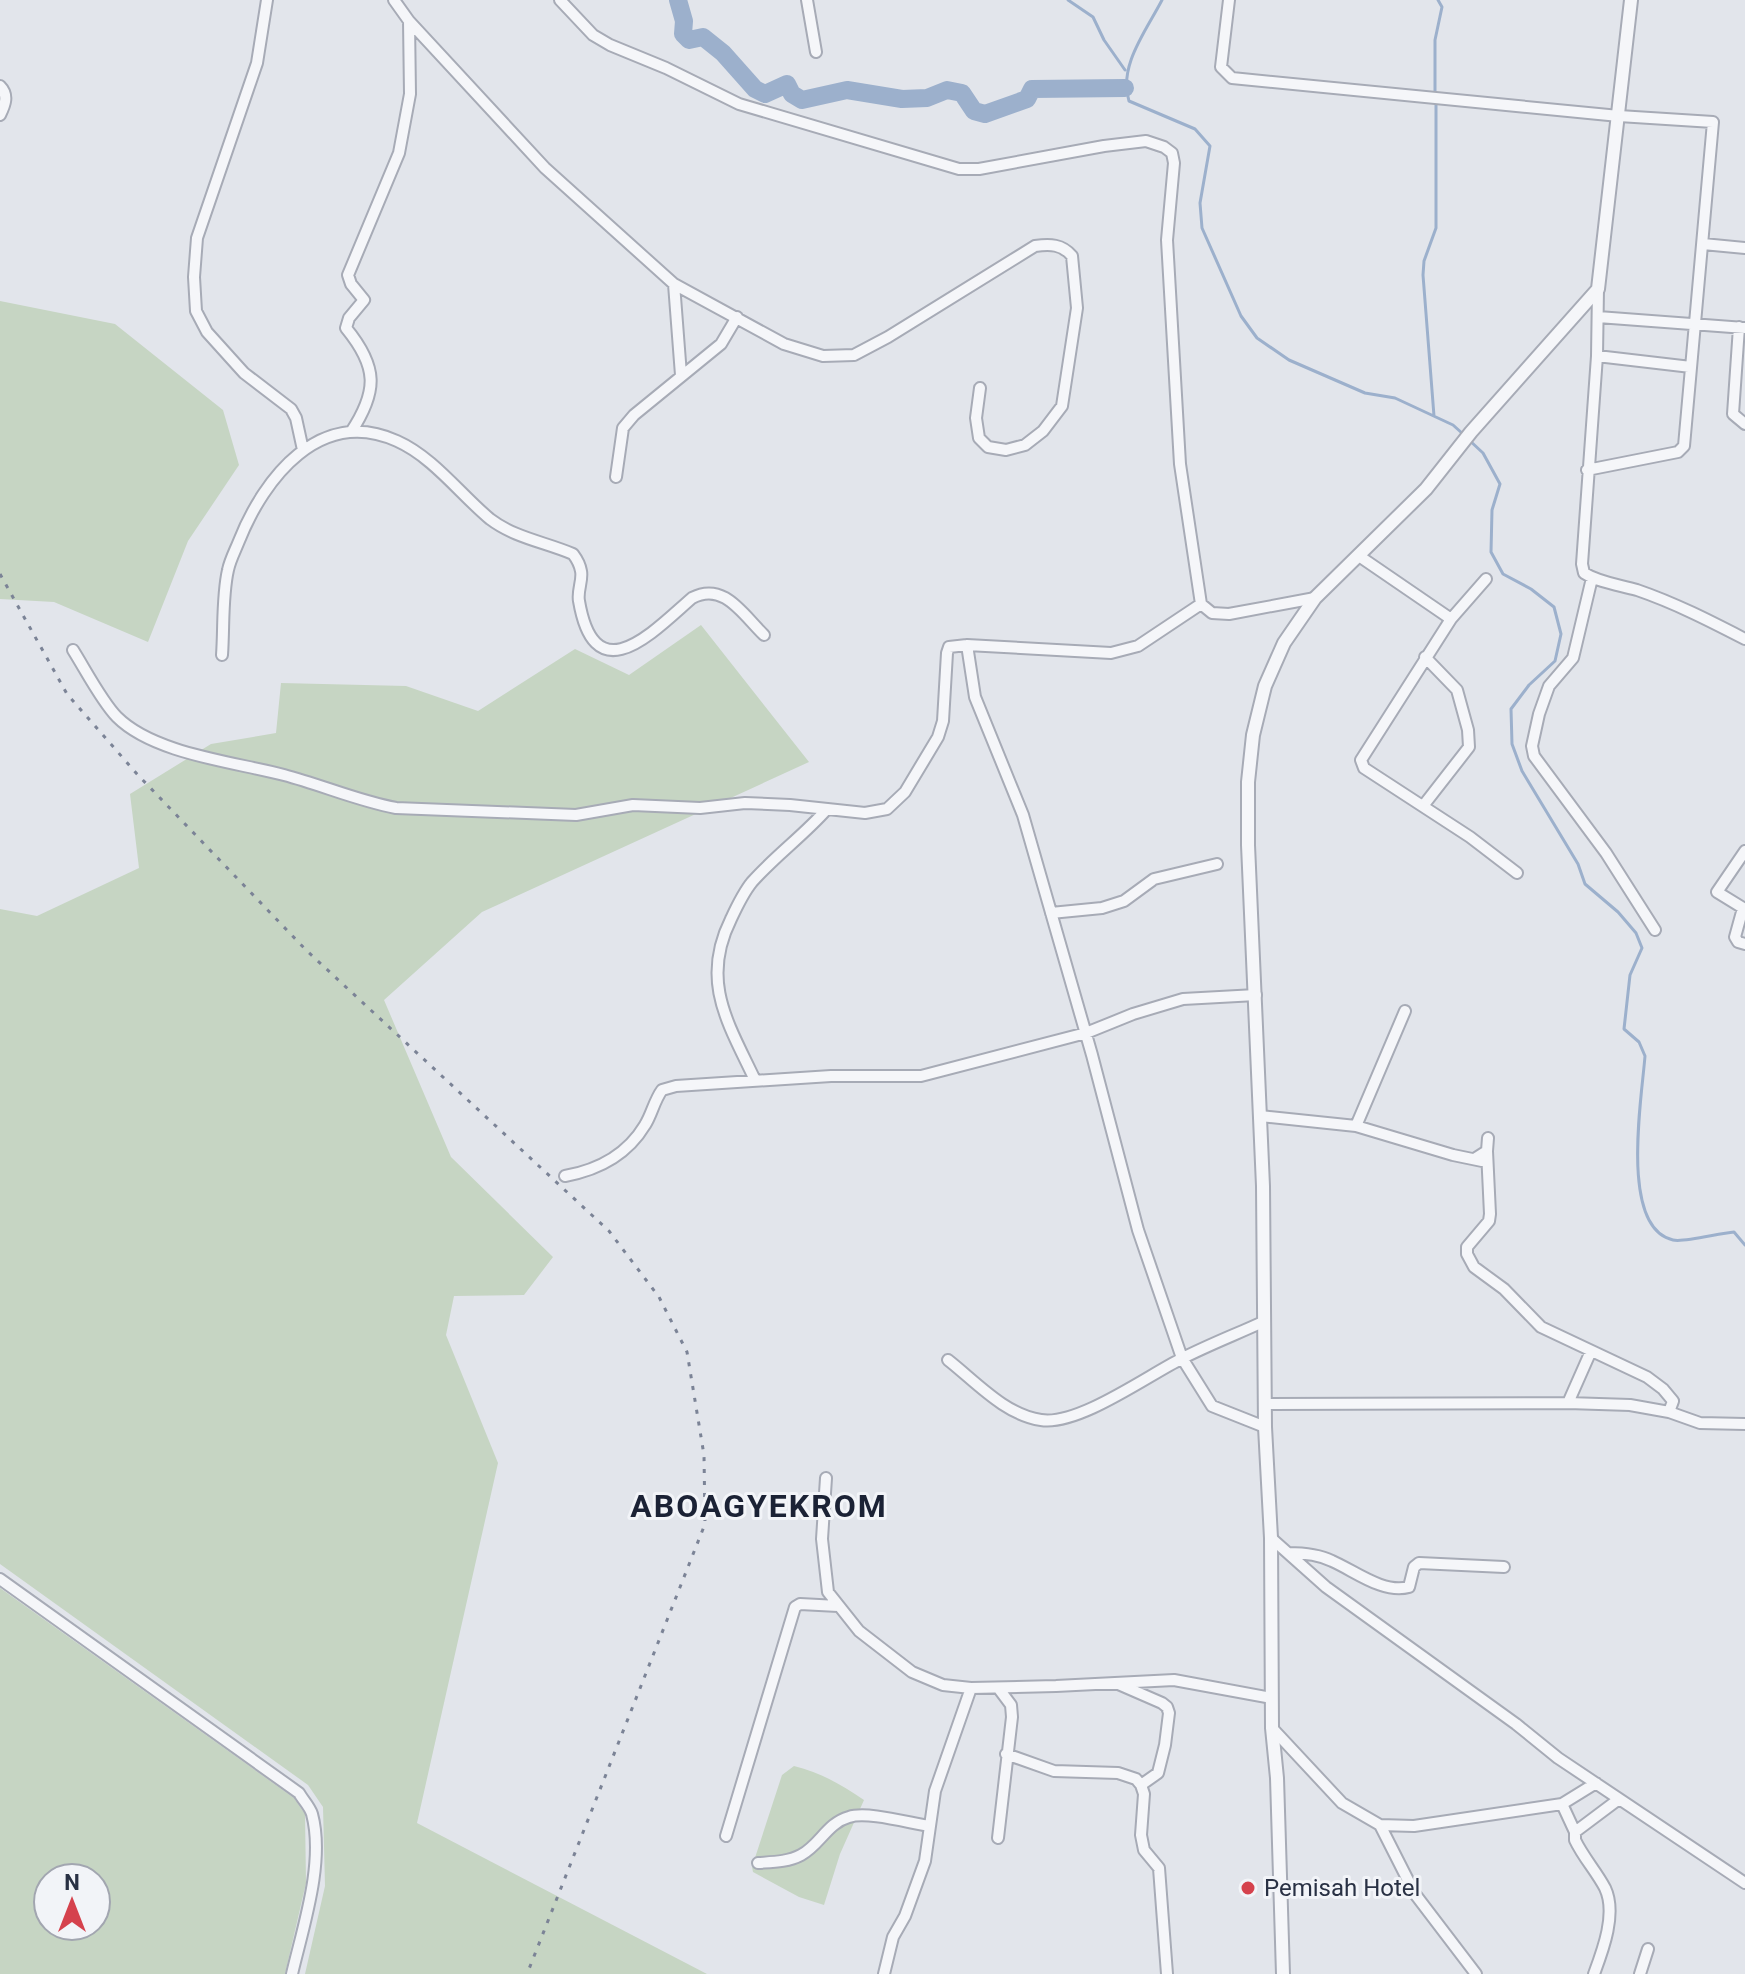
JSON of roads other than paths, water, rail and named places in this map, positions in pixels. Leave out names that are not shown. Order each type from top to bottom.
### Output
[{"type":"street","points":[[267,0],[257,63],[197,238],[194,277],[196,311],[207,332],[244,373],[291,409],[303,450]]},
{"type":"street","points":[[394,0],[409,21],[545,168],[674,284],[784,344],[823,356],[854,355],[1035,246],[1051,244],[1067,250],[1072,256],[1077,308],[1062,406],[1043,431],[1025,445],[1006,450],[988,447],[979,438],[976,418],[980,388]]},
{"type":"street","points":[[560,0],[593,35],[610,45],[739,104],[959,169],[979,169],[1146,141],[1172,153],[1174,163],[1167,240],[1179,449],[1201,604],[1212,613],[1229,614],[1315,598]]},
{"type":"street","points":[[807,0],[816,52]]},
{"type":"street","points":[[1229,0],[1220,60],[1225,73],[1232,78],[1619,116],[1713,122],[1682,450],[1587,470]]},
{"type":"street","points":[[1631,0],[1598,289],[1597,356],[1582,564],[1584,573],[1592,578],[1637,590],[1684,608],[1745,639]]},
{"type":"street","points":[[351,432],[367,407],[371,388],[369,368],[360,345],[346,328],[349,318],[364,300],[348,275],[399,153],[410,94],[409,21]]},
{"type":"street","points":[[0,86],[4,90],[6,104],[0,115]]},
{"type":"street","points":[[1703,244],[1745,248]]},
{"type":"street","points":[[674,284],[681,375]]},
{"type":"street","points":[[1283,1974],[1280,1851],[1272,1728],[1271,1538],[1265,1427],[1260,1116],[1248,845],[1248,782],[1253,735],[1265,686],[1284,643],[1315,598],[1426,489],[1471,432],[1598,289]]},
{"type":"street","points":[[616,477],[623,428],[634,415],[721,344],[737,317]]},
{"type":"street","points":[[1598,317],[1742,328],[1733,414],[1745,424]]},
{"type":"street","points":[[1597,356],[1691,367]]},
{"type":"street","points":[[222,655],[228,569],[251,511],[285,465],[303,450],[335,435],[351,432],[376,434],[398,441],[422,457],[492,521],[527,539],[573,554],[581,571],[578,597],[585,626],[599,646],[615,650],[632,648],[692,598],[704,592],[716,592],[727,599],[764,635]]},
{"type":"street","points":[[1359,556],[1451,619]]},
{"type":"street","points":[[1592,578],[1573,658],[1549,686],[1532,746],[1534,756],[1606,853],[1655,930]]},
{"type":"street","points":[[1486,579],[1451,619],[1361,760],[1364,768],[1470,837],[1517,873]]},
{"type":"street","points":[[73,650],[117,717],[153,740],[202,756],[285,775],[371,803],[396,808],[576,815],[633,805],[700,808],[745,803],[865,813],[887,809],[905,792],[938,737],[943,721],[949,647],[967,645],[1111,653],[1138,646],[1201,604]]},
{"type":"street","points":[[967,645],[975,697],[1023,815],[1086,1033],[1138,1230],[1182,1358],[1212,1406],[1265,1427]]},
{"type":"street","points":[[1423,806],[1469,747],[1457,690],[1425,657]]},
{"type":"street","points":[[755,1080],[717,992],[719,949],[726,929],[750,885],[827,809]]},
{"type":"street","points":[[1745,851],[1717,892],[1743,908],[1735,937],[1745,944]]},
{"type":"street","points":[[1051,913],[1102,908],[1124,901],[1154,879],[1217,864]]},
{"type":"street","points":[[565,1176],[586,1172],[609,1162],[644,1128],[662,1090],[676,1086],[831,1076],[921,1076],[1086,1033],[1183,999],[1256,995]]},
{"type":"street","points":[[1356,1126],[1405,1011]]},
{"type":"street","points":[[1260,1116],[1356,1126],[1488,1163]]},
{"type":"street","points":[[1488,1138],[1490,1214],[1489,1221],[1467,1247],[1474,1267],[1504,1289],[1541,1327],[1626,1366],[1663,1389],[1673,1401],[1669,1412]]},
{"type":"street","points":[[1476,1158],[1487,1151]]},
{"type":"street","points":[[948,1360],[1020,1414],[1040,1420],[1055,1420],[1129,1391],[1182,1358],[1265,1321]]},
{"type":"street","points":[[1568,1403],[1591,1351]]},
{"type":"street","points":[[1265,1404],[1630,1405],[1669,1412],[1700,1423],[1745,1424]]},
{"type":"street","points":[[826,1478],[822,1539],[828,1592],[859,1631],[912,1672],[943,1685],[971,1688],[1174,1680],[1272,1698]]},
{"type":"street","points":[[1271,1538],[1326,1587],[1384,1631],[1596,1783],[1745,1883]]},
{"type":"street","points":[[1288,1553],[1315,1555],[1382,1585],[1402,1589],[1409,1587],[1414,1567],[1419,1563],[1504,1567]]},
{"type":"street","points":[[0,1579],[299,1793],[312,1812],[315,1842],[313,1884],[292,1974]]},
{"type":"street","points":[[726,1836],[795,1607],[800,1604],[838,1606]]},
{"type":"street","points":[[1115,1682],[1162,1703],[1169,1713],[1158,1773],[1141,1785]]},
{"type":"street","points":[[884,1974],[893,1937],[905,1916],[925,1861],[942,1766],[971,1688]]},
{"type":"street","points":[[998,1838],[1011,1705],[999,1689]]},
{"type":"street","points":[[1272,1728],[1342,1803],[1380,1825],[1429,1824],[1562,1804],[1596,1783]]},
{"type":"street","points":[[1006,1754],[1054,1771],[1118,1773],[1136,1779],[1141,1785],[1144,1794],[1141,1835],[1144,1850],[1159,1868],[1167,1974]]},
{"type":"street","points":[[1575,1832],[1619,1799]]},
{"type":"street","points":[[1562,1804],[1579,1847],[1605,1888],[1609,1901],[1610,1913],[1594,1974]]},
{"type":"street","points":[[758,1863],[781,1862],[801,1856],[829,1828],[852,1815],[929,1826]]},
{"type":"street","points":[[1380,1825],[1415,1894],[1476,1974]]},
{"type":"street","points":[[1640,1974],[1648,1949]]},
{"type":"waterway","points":[[678,0],[684,21],[683,34],[689,40],[703,37],[723,53],[755,89],[765,94],[787,84],[792,94],[802,100],[847,90],[902,99],[927,98],[947,90],[962,93],[974,111],[985,114],[1027,99],[1032,89],[1125,88]]},
{"type":"waterway","points":[[1068,0],[1093,17],[1104,40],[1125,70]]},
{"type":"waterway","points":[[1162,0],[1130,62],[1127,75],[1129,101],[1195,129],[1210,146],[1200,203],[1202,228],[1241,316],[1257,338],[1289,360],[1365,393],[1395,398],[1453,425],[1463,434]]},
{"type":"waterway","points":[[1435,93],[1435,40],[1442,7],[1438,0]]},
{"type":"waterway","points":[[1434,416],[1423,275],[1424,261],[1436,228],[1436,104]]},
{"type":"waterway","points":[[1468,439],[1483,453],[1500,484],[1492,510],[1491,552],[1503,574],[1531,589],[1554,607],[1561,634],[1555,661],[1529,685],[1511,709],[1512,744],[1522,771],[1578,864],[1585,884],[1618,912],[1636,933],[1642,948],[1630,975],[1624,1029],[1639,1042],[1645,1056],[1638,1129],[1640,1187],[1645,1212],[1656,1230],[1673,1240],[1734,1232],[1745,1245]]},
{"type":"railway","points":[[0,574],[67,694],[137,774],[306,950],[609,1231],[659,1297],[687,1352],[704,1455],[705,1524],[527,1974]]},
{"type":"place","name":"Pemisah Hotel","points":[[1248,1888]]},
{"type":"district","name":"ABOAGYEKROM","points":[[759,1506]]}]
